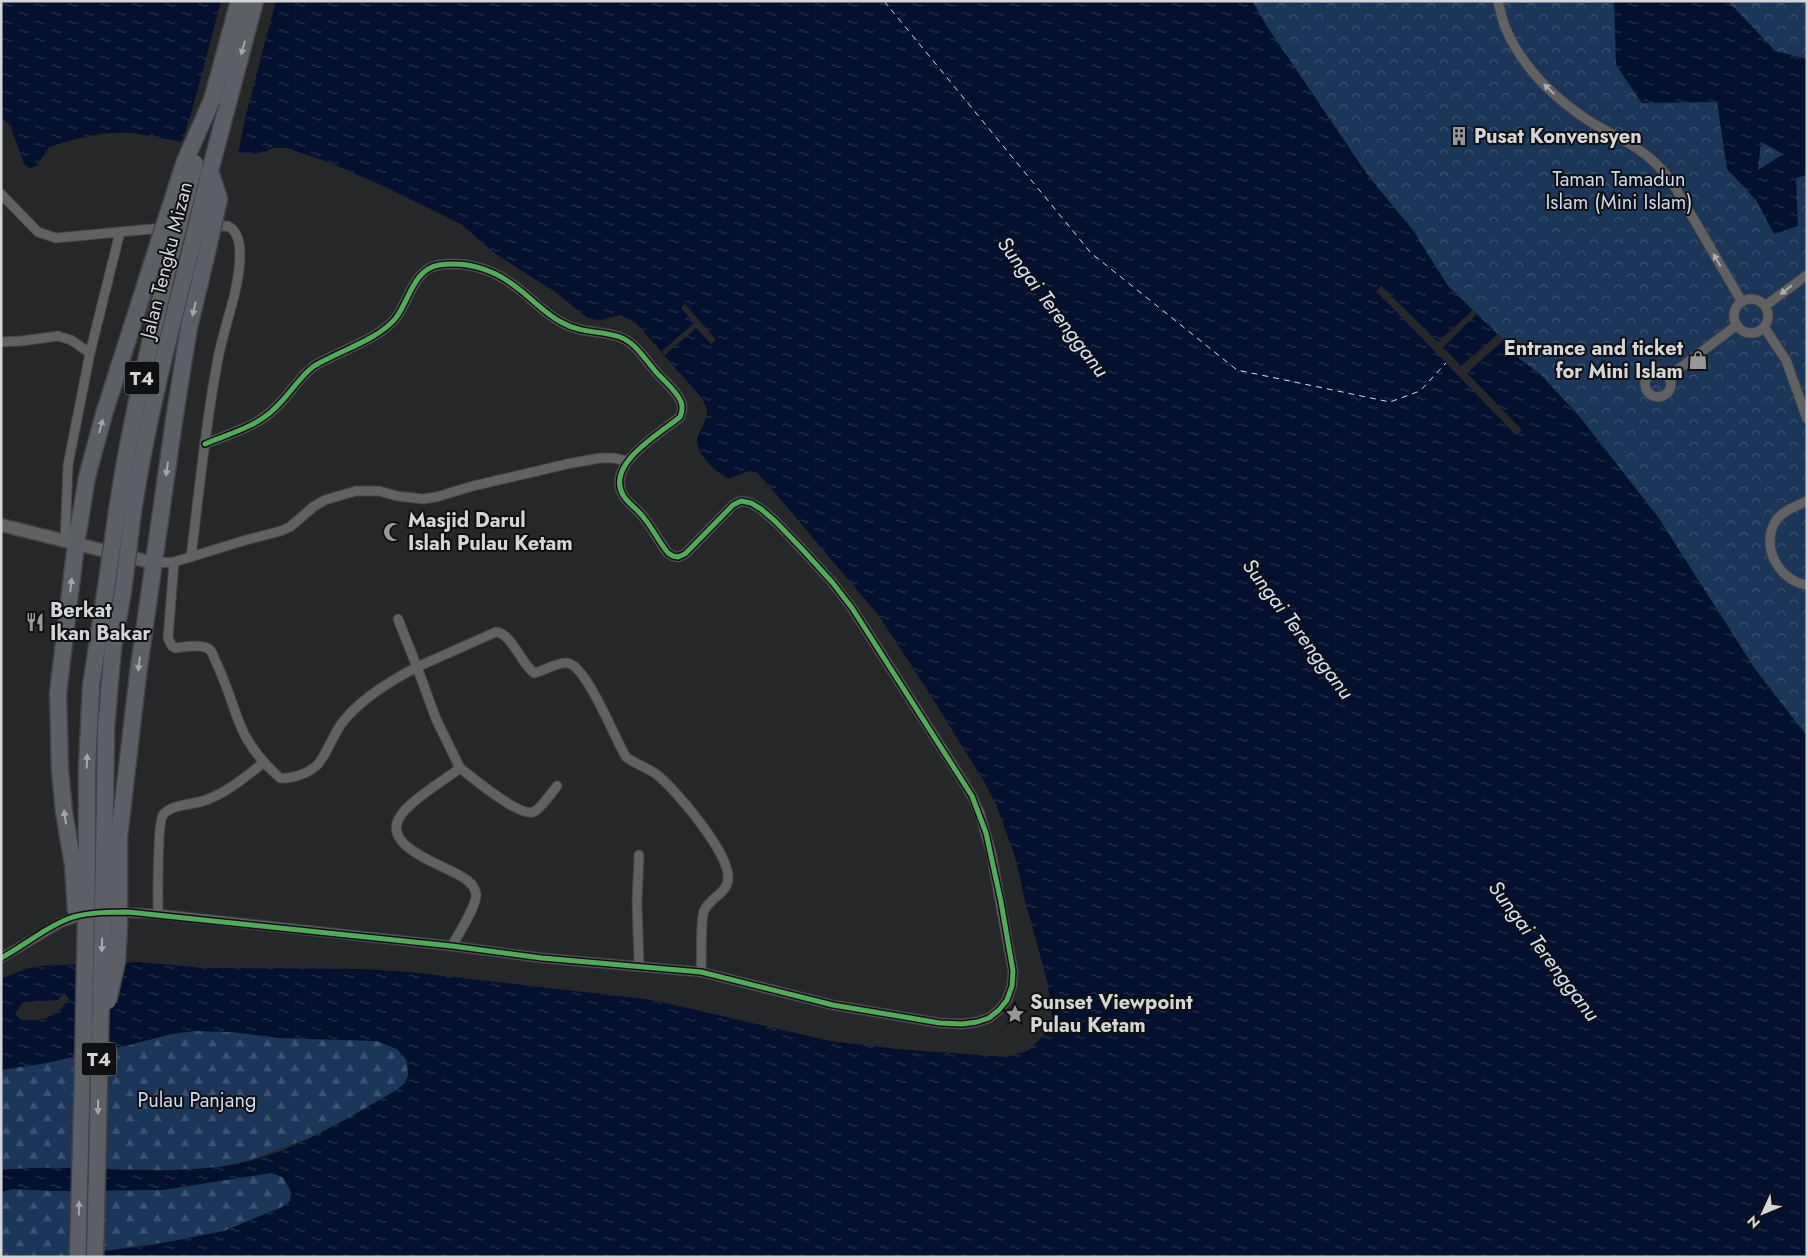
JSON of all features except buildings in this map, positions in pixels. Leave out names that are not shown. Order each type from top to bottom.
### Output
[{"type":"highway","points":[[80,863],[64,812],[60,770],[58,693],[71,542],[104,414],[165,246],[185,161],[212,100],[239,1]]},
{"type":"highway","name":"Jalan Tengku Mizan","points":[[80,863],[90,702],[106,588],[125,512],[141,461],[154,398],[210,171],[256,1]]},
{"type":"highway","points":[[112,862],[119,837],[126,768],[154,563],[189,327],[219,199],[210,171]]},
{"type":"highway","name":"Jalan Tengku Mizan","points":[[112,862],[106,728],[112,657],[123,591],[125,459],[165,246]]},
{"type":"highway","name":"T4","points":[[95,1257],[100,1038],[112,862]]},
{"type":"highway","name":"T4","points":[[78,1257],[83,1071],[78,930],[80,863]]},
{"type":"street","points":[[1498,1],[1505,27],[1517,49],[1538,78],[1562,102],[1587,120],[1643,152],[1660,167],[1672,182],[1742,302]]},
{"type":"street","points":[[1,194],[38,232],[56,238],[120,232],[228,226],[236,234],[240,254],[238,274],[210,399],[191,557]]},
{"type":"street","points":[[71,542],[68,464],[90,354],[120,232]]},
{"type":"street","points":[[1,958],[43,932],[74,917],[99,912],[128,912],[452,946],[542,958],[639,965],[701,972],[833,1005],[940,1023],[962,1024],[989,1018],[1007,1000],[1012,986],[1013,971],[991,852],[972,796],[875,643],[832,582],[775,521],[751,503],[741,501],[733,505],[684,554],[678,557],[673,556],[663,546],[643,515],[622,494],[620,476],[627,461],[680,417],[682,403],[678,395],[635,347],[626,340],[576,329],[562,323],[505,279],[481,267],[438,265],[422,274],[403,308],[388,326],[314,366],[304,374],[276,408],[258,422],[205,444]]},
{"type":"street","points":[[1765,306],[1807,274]]},
{"type":"street","points":[[1752,299],[1765,306],[1768,317],[1760,331],[1750,333],[1737,325],[1735,312],[1742,302],[1752,299]]},
{"type":"street","points":[[1668,378],[1737,325]]},
{"type":"street","points":[[1764,327],[1786,360],[1807,419]]},
{"type":"street","points":[[1,342],[58,336],[71,340],[90,354]]},
{"type":"street","points":[[1,525],[154,563],[174,562],[281,531],[290,527],[312,507],[325,500],[356,491],[379,491],[397,496],[424,499],[436,498],[473,486],[567,464],[600,458],[614,458],[627,461]]},
{"type":"street","points":[[1807,501],[1790,509],[1778,518],[1771,529],[1770,543],[1772,556],[1780,570],[1792,580],[1807,585]]},
{"type":"street","points":[[174,562],[168,638],[176,648],[198,646],[210,650],[224,678],[240,724],[263,763],[280,778],[295,777],[316,766],[342,722],[382,688],[417,667],[496,632],[501,632],[507,638],[521,660],[534,673],[565,662],[572,664],[577,668],[592,690],[626,756],[635,764],[655,774],[679,795],[707,834],[728,868],[729,878],[726,886],[708,905],[702,915],[701,972]]},
{"type":"street","points":[[398,619],[436,719],[460,768],[511,806],[531,813],[536,812],[557,786]]},
{"type":"street","points":[[158,914],[162,816],[169,810],[191,805],[224,792],[263,763]]},
{"type":"street","points":[[452,946],[474,903],[476,894],[474,888],[468,880],[460,875],[429,862],[413,851],[399,836],[397,827],[399,818],[404,811],[460,768]]},
{"type":"street","points":[[639,855],[637,902],[639,965]]},
{"type":"green space","name":"Taman Tamadun Islam (Mini Islam)","points":[[1252,1],[1807,1],[1807,736],[1755,669],[1658,517],[1579,416],[1540,374],[1517,357],[1504,340],[1448,286],[1412,229],[1369,177],[1268,28]]},
{"type":"green space","name":"Pulau Panjang","points":[[195,1031],[232,1032],[279,1038],[377,1041],[397,1049],[407,1061],[408,1075],[405,1083],[398,1089],[313,1136],[253,1159],[219,1167],[171,1170],[32,1168],[1,1170],[1,1070],[50,1062]]},
{"type":"green space","points":[[271,1173],[283,1177],[291,1192],[290,1201],[282,1207],[224,1231],[187,1239],[60,1257],[1,1257],[1,1192],[13,1189],[53,1191],[163,1190]]},
{"type":"water","name":"Sungai Terengganu","points":[[1,1],[1252,1],[1268,28],[1369,177],[1412,229],[1448,286],[1504,340],[1517,357],[1540,374],[1579,416],[1658,517],[1755,669],[1807,736],[1807,1257],[60,1257],[152,1245],[224,1231],[282,1207],[290,1201],[291,1192],[283,1177],[271,1173],[163,1190],[53,1191],[13,1189],[1,1192],[1,1170],[55,1168],[164,1170],[218,1167],[242,1163],[289,1148],[334,1126],[398,1089],[405,1083],[408,1075],[407,1061],[397,1049],[377,1041],[279,1038],[232,1032],[195,1031],[170,1034],[130,1045],[41,1064],[1,1070],[1,979],[25,969],[39,966],[139,962],[204,968],[364,969],[410,972],[653,1000],[830,1041],[897,1049],[1007,1057],[1029,1050],[1043,1036],[1052,1020],[1048,984],[1015,857],[996,804],[983,780],[879,616],[764,480],[756,472],[749,471],[728,479],[706,461],[697,442],[707,408],[700,396],[636,323],[621,315],[601,320],[589,319],[554,291],[497,255],[461,224],[379,184],[325,161],[287,148],[273,148],[252,154],[132,133],[110,133],[80,138],[49,147],[37,166],[30,168],[24,164],[10,125],[1,117]],"holes":[[[64,993],[69,998],[61,1009],[43,1019],[21,1020],[15,1014],[23,1002],[58,1000]]]},
{"type":"water","points":[[1614,1],[1728,1],[1775,51],[1807,59],[1807,175],[1796,178],[1798,226],[1774,234],[1756,200],[1727,169],[1717,102],[1642,103],[1616,65]],"holes":[[[1761,142],[1783,154],[1758,170]]]},
{"type":"pier","points":[[221,1],[276,1],[246,115],[238,154],[181,145]]},
{"type":"pier","points":[[1381,286],[1438,342],[1473,310],[1477,314],[1443,347],[1461,366],[1498,334],[1504,340],[1467,373],[1522,430],[1516,435],[1376,291]]},
{"type":"pier","points":[[685,304],[716,340],[711,344],[696,328],[665,355],[662,351],[694,323],[681,308]]},
{"type":"ferry route","points":[[884,1],[1091,253],[1237,370],[1390,402],[1420,391],[1446,363]]},
{"type":"cycle path","points":[[1,958],[45,930],[73,917],[94,913],[128,912],[452,946],[542,958],[701,972],[833,1005],[940,1023],[962,1024],[989,1018],[1007,1000],[1012,986],[1013,971],[986,833],[972,796],[852,608],[832,582],[802,549],[775,521],[751,503],[741,501],[733,505],[685,554],[678,557],[668,553],[642,515],[623,495],[620,483],[622,472],[628,461],[638,450],[680,417],[682,411],[682,404],[674,390],[628,341],[620,337],[569,326],[545,311],[511,283],[492,273],[472,266],[439,265],[430,268],[417,279],[395,319],[378,333],[314,366],[279,404],[259,421],[205,444]]},
{"type":"place","name":"Pusat Konvensyen","points":[[1459,136]]},
{"type":"place","name":"Entrance and ticket for Mini Islam","points":[[1698,360]]},
{"type":"place","name":"Masjid Darul Islah Pulau Ketam","points":[[393,532]]},
{"type":"place","name":"Berkat Ikan Bakar","points":[[35,622]]},
{"type":"place","name":"Sunset Viewpoint Pulau Ketam","points":[[1015,1014]]}]
